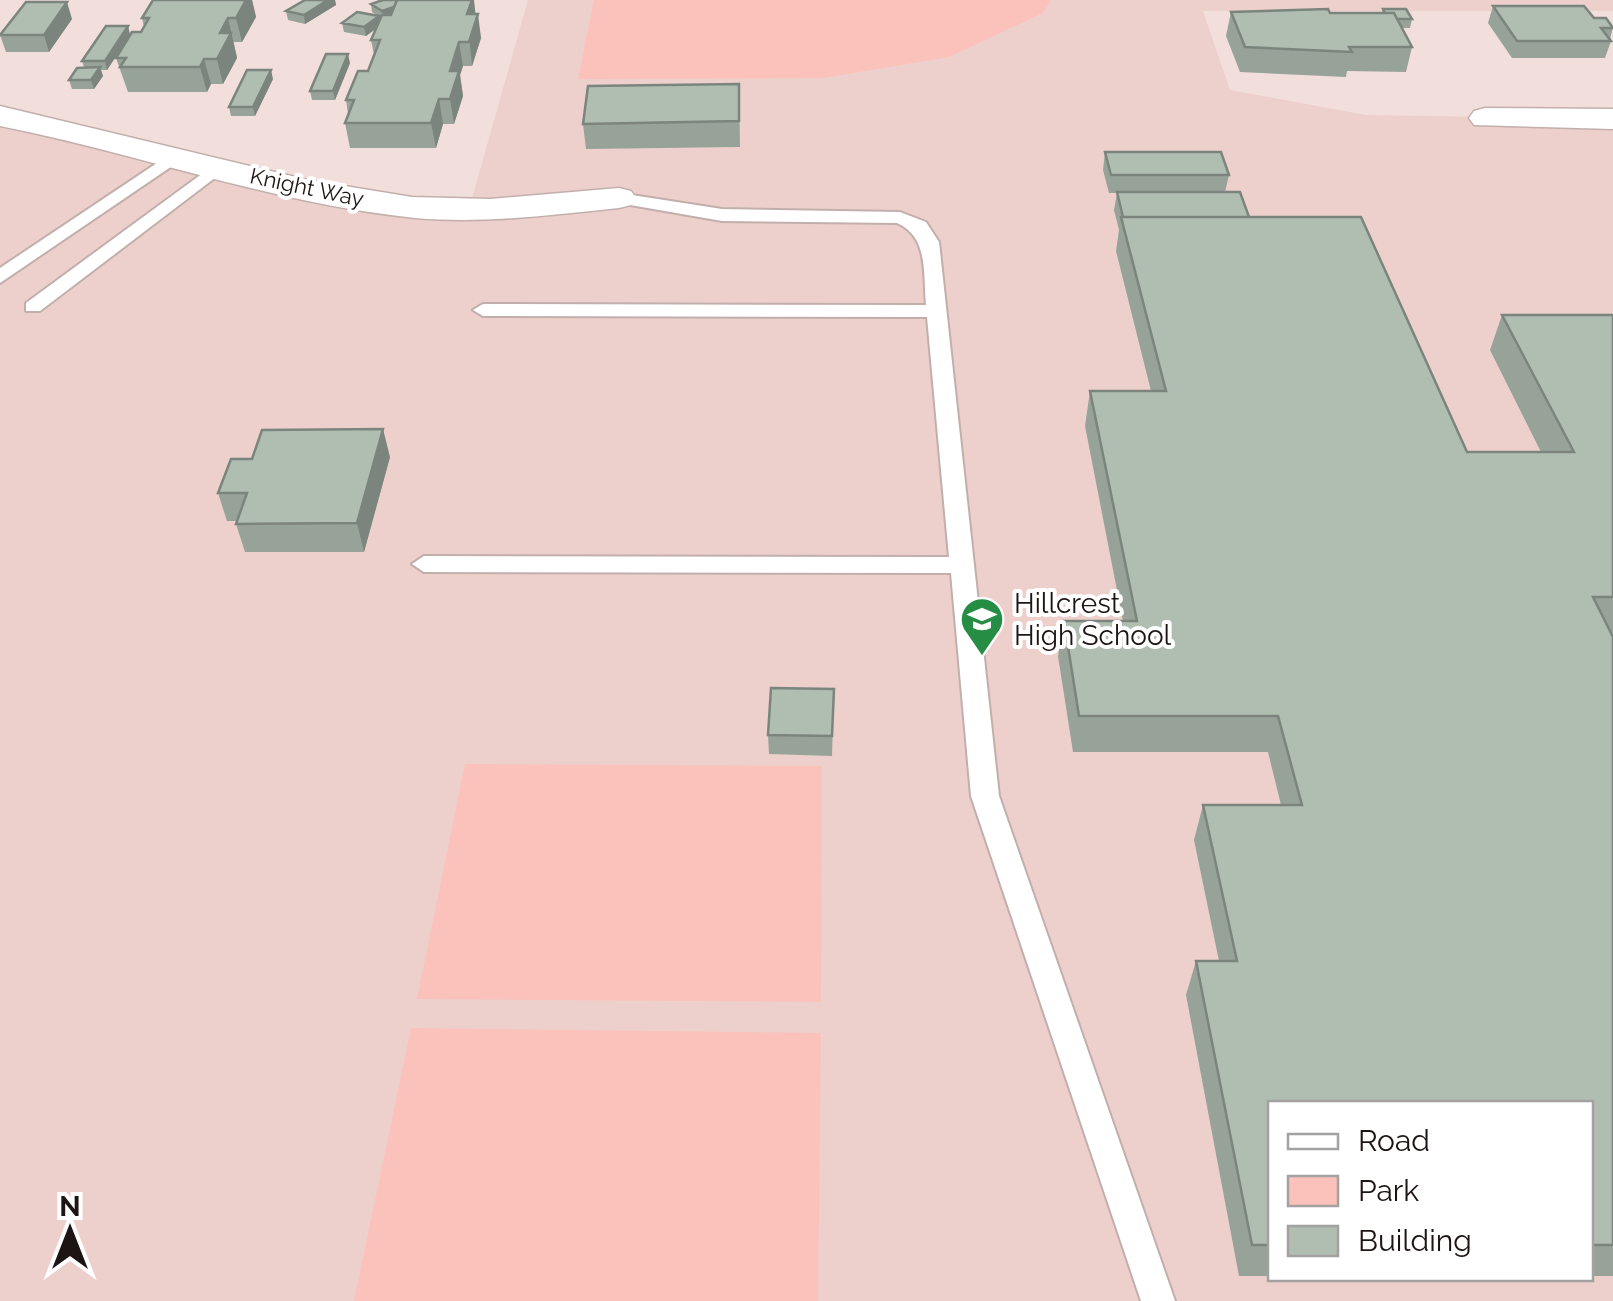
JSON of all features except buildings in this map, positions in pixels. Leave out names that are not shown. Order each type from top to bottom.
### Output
[{"type":"street","name":"Knight Way","points":[[0,116],[77,129],[300,189],[411,206],[506,210],[619,198]]},
{"type":"street","points":[[1485,118],[1613,118]]},
{"type":"lane","points":[[0,277],[175,156]]},
{"type":"lane","points":[[32,307],[218,167]]},
{"type":"lane","points":[[619,198],[722,215],[900,218],[918,226],[930,242],[985,796],[1158,1301]]},
{"type":"lane","points":[[483,310],[936,311]]},
{"type":"lane","points":[[424,564],[961,564]]},
{"type":"shaded area","name":"Hillcrest High School","points":[[528,0],[1613,0],[1613,11],[1203,11],[1230,90],[1366,115],[1613,119],[1613,1301],[0,1301],[0,116],[300,189],[469,209]]},
{"type":"green space","points":[[594,0],[1051,0],[1043,13],[949,57],[823,78],[578,79]]},
{"type":"green space","points":[[465,764],[822,766],[821,1002],[417,999]]},
{"type":"green space","points":[[411,1028],[821,1033],[818,1301],[354,1301]]},
{"type":"place","name":"Hillcrest High School","points":[[982,657]]}]
